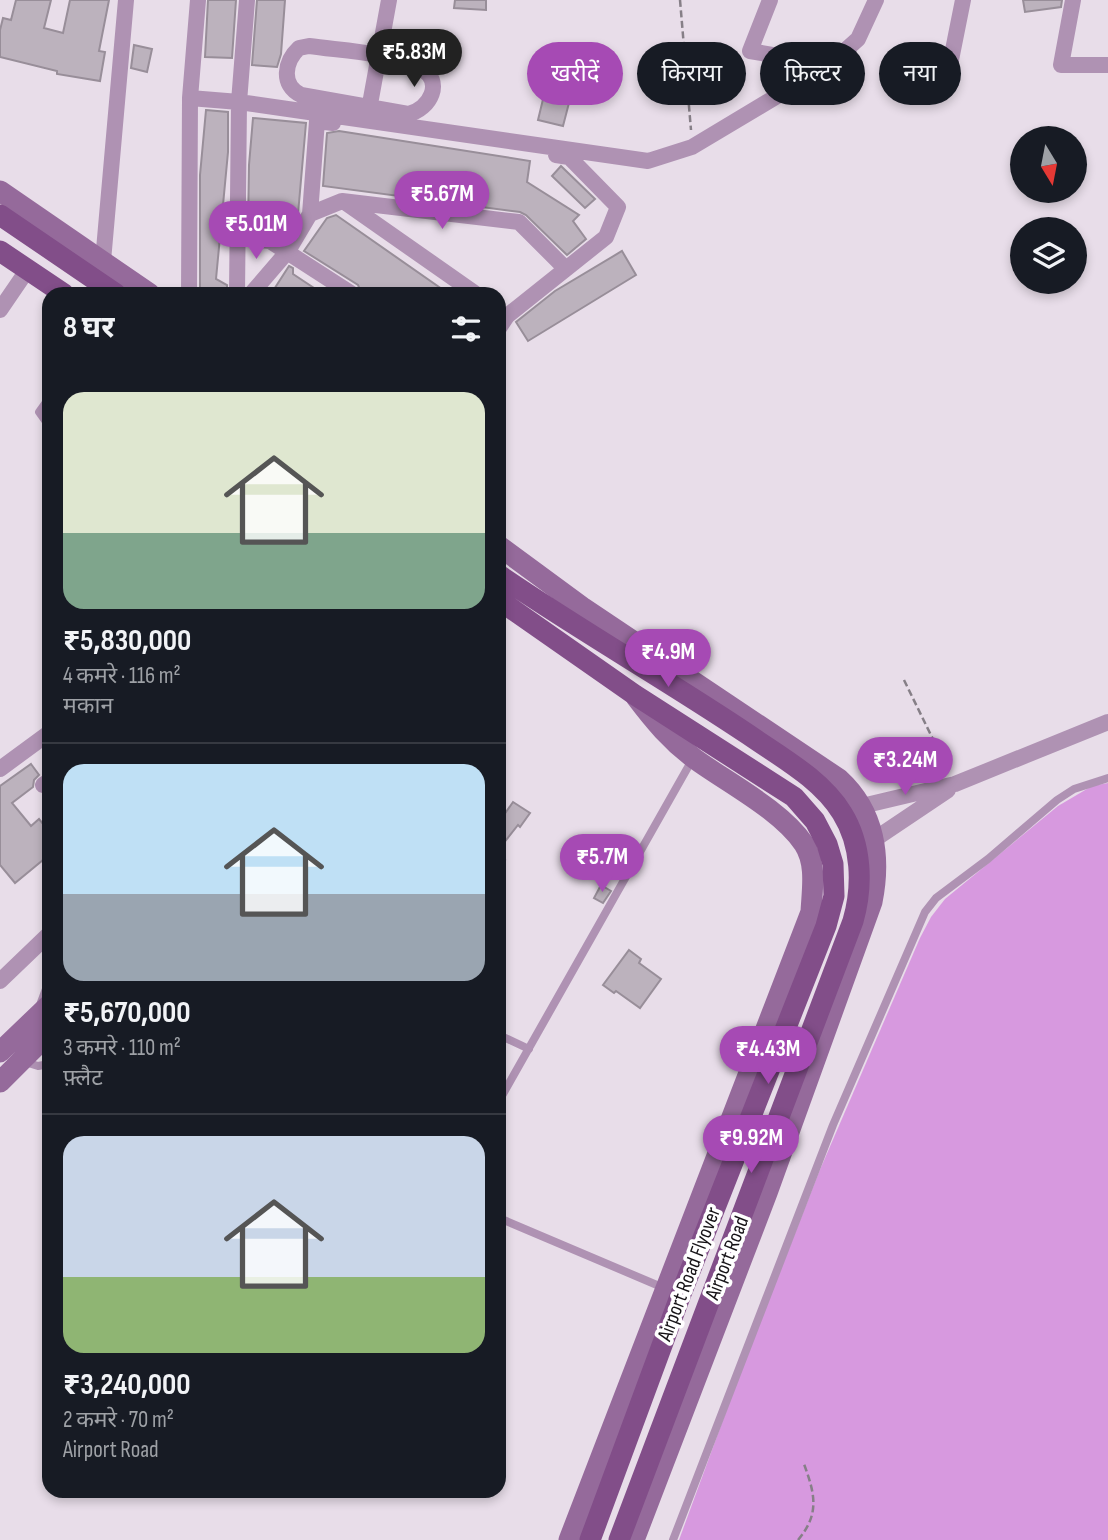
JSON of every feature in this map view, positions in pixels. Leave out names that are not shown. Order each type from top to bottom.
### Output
[{"type":"main road","points":[[0,215],[106,287]]},
{"type":"main road","points":[[0,251],[54,287]]},
{"type":"main road","name":"Airport Road","points":[[506,579],[720,715],[800,770],[827,793],[843,814],[857,853],[859,900],[853,921],[619,1540]]},
{"type":"main road","points":[[506,608],[635,695]]},
{"type":"main road","name":"Airport Road Flyover","points":[[590,1540],[685,1281],[826,926],[834,896],[834,878],[827,844],[815,821],[794,797],[635,695]]},
{"type":"street","points":[[103,261],[126,0]]},
{"type":"street","points":[[188,287],[190,98],[198,0]]},
{"type":"street","points":[[237,287],[239,102],[247,0]]},
{"type":"street","points":[[369,114],[389,0]]},
{"type":"street","points":[[760,53],[750,51],[770,0]]},
{"type":"street","points":[[855,42],[876,0]]},
{"type":"street","points":[[955,42],[963,0]]},
{"type":"street","points":[[1073,0],[1061,65],[1108,65]]},
{"type":"street","points":[[309,46],[380,56],[421,68],[428,74],[433,91],[424,108],[408,114],[369,114],[300,95],[293,91],[288,83],[288,62],[299,48],[309,46]]},
{"type":"street","points":[[190,98],[369,114],[648,161],[692,147],[762,105]]},
{"type":"street","points":[[257,287],[288,251],[310,214],[317,121],[569,157],[618,207],[606,237],[506,314]]},
{"type":"street","points":[[0,191],[140,287]]},
{"type":"street","points":[[310,214],[342,201],[519,222],[566,269]]},
{"type":"street","points":[[342,201],[465,287]]},
{"type":"street","points":[[237,238],[270,242],[342,287]]},
{"type":"street","points":[[0,310],[28,269]]},
{"type":"street","points":[[506,552],[582,607],[846,785],[862,806],[874,839],[877,859],[877,880],[872,902],[767,1193],[634,1540]]},
{"type":"street","points":[[569,1540],[811,912],[813,866],[804,845],[776,814],[694,758],[660,729],[635,695]]},
{"type":"street","points":[[862,806],[955,784],[1108,722]]},
{"type":"street","points":[[0,769],[42,738]]},
{"type":"street","points":[[874,839],[955,784]]},
{"type":"street","points":[[0,981],[42,941]]},
{"type":"street","points":[[0,1082],[9,1053],[42,1029]]},
{"type":"lane","points":[[506,1089],[694,758]]},
{"type":"lane","points":[[673,1540],[833,1125],[925,912],[936,898],[978,867],[1058,800],[1074,789],[1108,778]]},
{"type":"lane","points":[[506,1038],[529,1049]]},
{"type":"lane","points":[[9,1053],[42,1065]]},
{"type":"lane","points":[[506,1221],[666,1290]]},
{"type":"path","points":[[680,0],[692,147]]},
{"type":"path","points":[[904,680],[955,784]]},
{"type":"path","points":[[798,1540],[813,1518],[811,1483],[804,1464]]},
{"type":"shaded area","points":[[1108,783],[1108,1540],[679,1540],[741,1371],[819,1172],[931,917],[945,899],[1058,806],[1092,786]]},
{"type":"building","points":[[16,0],[51,0],[44,28],[63,33],[70,0],[109,0],[99,51],[105,52],[100,81],[57,74],[57,71],[0,57],[3,18],[11,20]]},
{"type":"building","points":[[208,0],[236,0],[232,58],[205,57]]},
{"type":"building","points":[[257,0],[285,0],[281,54],[277,67],[252,65]]},
{"type":"building","points":[[455,0],[486,0],[486,10],[454,8]]},
{"type":"building","points":[[1023,0],[1062,0],[1061,7],[1025,12]]},
{"type":"building","points":[[134,45],[152,49],[147,72],[131,68]]},
{"type":"building","points":[[542,105],[568,105],[563,126],[538,120]]},
{"type":"building","points":[[206,110],[228,112],[228,152],[216,279],[227,287],[200,287],[200,175]]},
{"type":"building","points":[[253,118],[306,123],[298,214],[286,234],[248,228]]},
{"type":"building","points":[[339,131],[530,161],[527,182],[579,215],[573,221],[586,239],[567,255],[520,212],[323,186],[327,133]]},
{"type":"building","points":[[561,166],[595,199],[585,208],[552,176]]},
{"type":"building","points":[[336,215],[439,287],[359,287],[304,251],[327,218]]},
{"type":"building","points":[[622,251],[636,275],[528,341],[516,322],[555,291]]},
{"type":"building","points":[[289,266],[293,268],[293,274],[312,287],[276,287]]},
{"type":"building","points":[[31,764],[39,775],[34,780],[33,787],[12,803],[31,826],[39,819],[42,823],[42,861],[15,883],[0,865],[0,786]]},
{"type":"building","points":[[513,802],[530,813],[506,840],[506,812]]},
{"type":"building","points":[[601,885],[611,891],[603,903],[594,898]]},
{"type":"building","points":[[629,950],[641,959],[639,963],[661,979],[640,1008],[603,985]]}]
